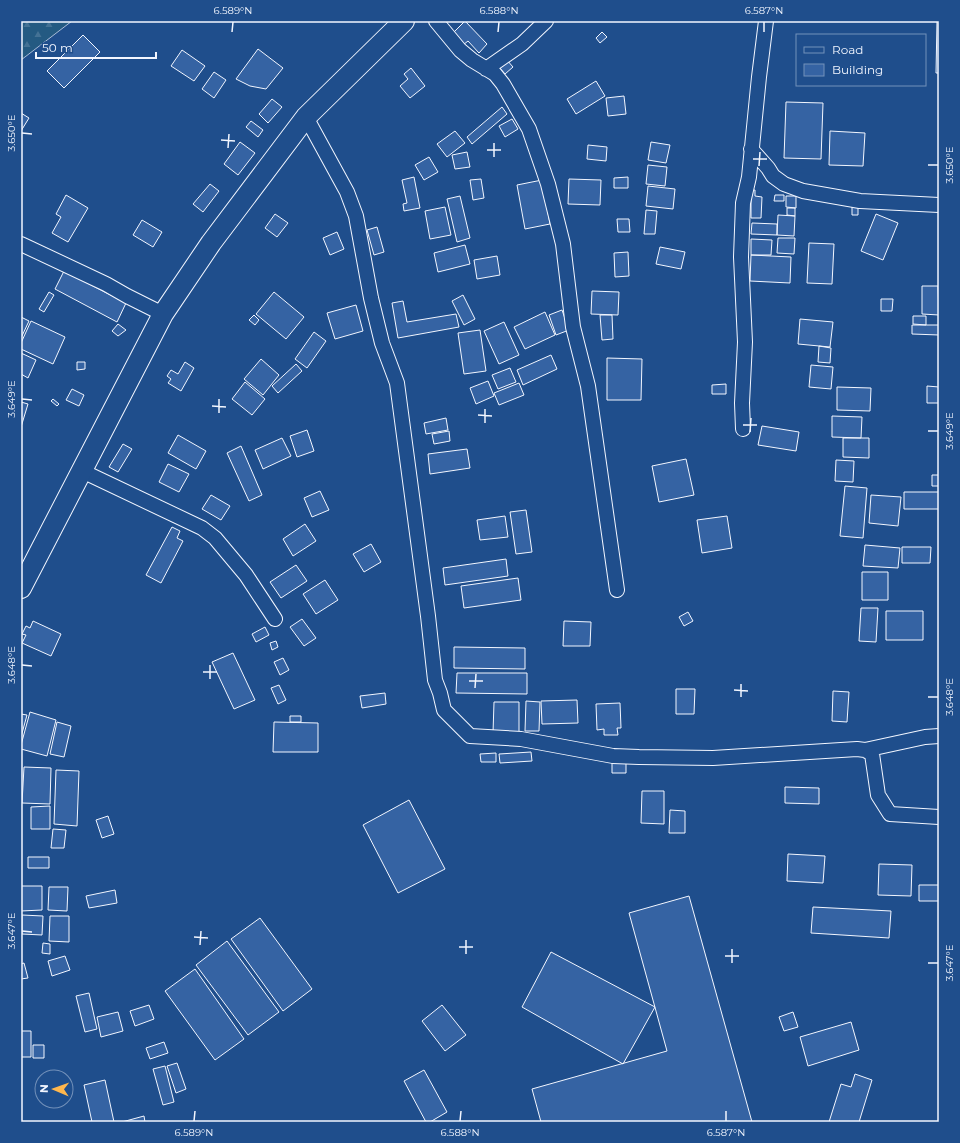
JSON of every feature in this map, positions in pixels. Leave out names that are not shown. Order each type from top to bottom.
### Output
[{"type":"street","points":[[21,588],[163,314],[211,243],[306,117],[404,21]]},
{"type":"street","points":[[436,21],[460,50],[472,60],[495,74],[503,84],[529,129],[548,184],[563,244],[573,327],[588,386],[617,590]]},
{"type":"street","points":[[486,69],[522,44],[546,21]]},
{"type":"street","points":[[743,429],[742,403],[745,342],[741,257],[743,203],[749,177],[766,21]]},
{"type":"street","points":[[306,117],[347,192],[356,216],[371,298],[382,343],[397,383],[435,680],[444,710],[470,736],[521,739],[613,756],[713,758],[857,749],[865,750],[925,737],[939,736]]},
{"type":"street","points":[[751,149],[774,176],[784,184],[803,191],[860,200],[939,205]]},
{"type":"street","points":[[21,244],[106,284],[163,314]]},
{"type":"street","points":[[82,471],[202,528],[215,538],[246,575],[275,619]]},
{"type":"street","points":[[865,750],[872,754],[878,795],[890,814],[939,817]]},
{"type":"green space","points":[[21,21],[72,21],[21,60]]},
{"type":"building","points":[[465,21],[487,44],[479,53],[468,41],[463,45],[452,34]]},
{"type":"building","points":[[937,21],[939,21],[939,73],[936,73]]},
{"type":"building","points":[[602,32],[607,37],[600,43],[596,38]]},
{"type":"building","points":[[83,35],[100,52],[64,88],[47,71]]},
{"type":"building","points":[[258,49],[283,68],[266,89],[250,86],[236,79]]},
{"type":"building","points":[[182,50],[205,66],[194,81],[171,66]]},
{"type":"building","points":[[506,59],[513,67],[505,74],[498,66]]},
{"type":"building","points":[[411,68],[425,86],[410,98],[400,86],[408,79],[404,74]]},
{"type":"building","points":[[214,72],[226,80],[214,98],[202,89]]},
{"type":"building","points":[[596,81],[605,96],[576,114],[567,99]]},
{"type":"building","points":[[624,96],[626,114],[608,116],[606,98]]},
{"type":"building","points":[[272,99],[282,107],[268,123],[259,114]]},
{"type":"building","points":[[786,102],[823,103],[821,159],[784,158]]},
{"type":"building","points":[[502,107],[507,114],[472,144],[467,137]]},
{"type":"building","points":[[21,113],[29,118],[21,131]]},
{"type":"building","points":[[512,119],[518,129],[505,137],[499,126]]},
{"type":"building","points":[[251,121],[263,130],[258,137],[246,127]]},
{"type":"building","points":[[455,131],[465,143],[447,157],[437,144]]},
{"type":"building","points":[[830,131],[865,133],[863,166],[829,165]]},
{"type":"building","points":[[240,142],[255,153],[238,175],[224,164]]},
{"type":"building","points":[[651,142],[670,145],[666,163],[648,160]]},
{"type":"building","points":[[588,145],[607,147],[606,161],[587,159]]},
{"type":"building","points":[[467,152],[470,167],[455,169],[452,155]]},
{"type":"building","points":[[429,157],[438,172],[424,180],[415,165]]},
{"type":"building","points":[[648,165],[667,167],[665,186],[646,184]]},
{"type":"building","points":[[414,177],[420,208],[404,211],[403,204],[407,203],[402,180]]},
{"type":"building","points":[[628,177],[628,188],[614,188],[614,178]]},
{"type":"building","points":[[481,179],[484,198],[473,200],[470,180]]},
{"type":"building","points":[[569,179],[601,180],[600,205],[568,204]]},
{"type":"building","points":[[542,180],[550,224],[525,229],[517,185]]},
{"type":"building","points":[[210,184],[219,191],[203,212],[193,204]]},
{"type":"building","points":[[648,186],[675,189],[673,209],[646,206]]},
{"type":"building","points":[[750,190],[755,190],[755,196],[762,197],[761,218],[751,218]]},
{"type":"building","points":[[66,195],[88,208],[68,242],[52,233],[61,217],[56,214]]},
{"type":"building","points":[[775,195],[784,195],[784,201],[774,201]]},
{"type":"building","points":[[460,196],[470,238],[457,242],[447,199]]},
{"type":"building","points":[[786,196],[796,196],[796,208],[786,207]]},
{"type":"building","points":[[445,207],[451,235],[430,239],[425,211]]},
{"type":"building","points":[[852,207],[858,207],[858,215],[852,215]]},
{"type":"building","points":[[787,208],[795,208],[795,216],[787,215]]},
{"type":"building","points":[[646,210],[657,211],[655,234],[644,234]]},
{"type":"building","points":[[275,214],[288,223],[277,237],[265,228]]},
{"type":"building","points":[[876,214],[898,223],[883,260],[861,251]]},
{"type":"building","points":[[778,215],[795,216],[794,236],[777,235]]},
{"type":"building","points":[[617,219],[629,219],[630,232],[618,232]]},
{"type":"building","points":[[142,220],[162,232],[153,247],[133,235]]},
{"type":"building","points":[[752,223],[777,224],[777,235],[751,234]]},
{"type":"building","points":[[377,227],[384,252],[374,255],[367,230]]},
{"type":"building","points":[[337,232],[344,249],[330,255],[323,238]]},
{"type":"building","points":[[778,238],[795,238],[794,254],[777,253]]},
{"type":"building","points":[[751,239],[772,240],[771,255],[751,255]]},
{"type":"building","points":[[809,243],[834,244],[832,284],[807,283]]},
{"type":"building","points":[[465,245],[470,264],[438,272],[434,253]]},
{"type":"building","points":[[660,247],[685,252],[681,269],[656,264]]},
{"type":"building","points":[[628,252],[629,276],[615,277],[614,253]]},
{"type":"building","points":[[751,255],[791,257],[790,283],[750,281]]},
{"type":"building","points":[[497,256],[500,275],[477,279],[474,260]]},
{"type":"building","points":[[64,271],[126,303],[117,322],[55,289]]},
{"type":"building","points":[[922,286],[938,286],[939,315],[922,314]]},
{"type":"building","points":[[592,291],[619,292],[618,315],[591,314]]},
{"type":"building","points":[[49,292],[54,295],[44,312],[39,309]]},
{"type":"building","points":[[274,292],[304,317],[286,339],[256,314]]},
{"type":"building","points":[[463,295],[475,319],[464,325],[452,301]]},
{"type":"building","points":[[881,299],[893,299],[892,311],[881,311]]},
{"type":"building","points":[[403,301],[407,322],[456,314],[459,327],[398,338],[392,303]]},
{"type":"building","points":[[356,305],[363,331],[335,339],[327,313]]},
{"type":"building","points":[[562,310],[569,330],[556,335],[549,315]]},
{"type":"building","points":[[545,312],[555,335],[525,349],[514,327]]},
{"type":"building","points":[[254,315],[259,320],[255,325],[249,320]]},
{"type":"building","points":[[600,315],[612,315],[613,339],[602,340]]},
{"type":"building","points":[[913,316],[926,316],[926,325],[913,324]]},
{"type":"building","points":[[21,317],[29,321],[21,338]]},
{"type":"building","points":[[800,319],[833,322],[830,347],[798,344]]},
{"type":"building","points":[[31,321],[65,337],[53,364],[21,349],[21,343]]},
{"type":"building","points":[[504,322],[519,355],[499,364],[484,331]]},
{"type":"building","points":[[118,324],[126,330],[118,336],[112,331]]},
{"type":"building","points":[[912,325],[939,325],[939,335],[912,334]]},
{"type":"building","points":[[480,330],[486,371],[464,374],[458,333]]},
{"type":"building","points":[[314,332],[326,341],[307,368],[295,359]]},
{"type":"building","points":[[819,346],[831,348],[830,363],[818,362]]},
{"type":"building","points":[[21,353],[36,360],[28,378],[21,374]]},
{"type":"building","points":[[551,355],[557,369],[523,385],[517,370]]},
{"type":"building","points":[[607,358],[642,359],[641,400],[607,400]]},
{"type":"building","points":[[261,359],[279,375],[263,395],[244,379]]},
{"type":"building","points":[[77,362],[85,362],[85,369],[77,370]]},
{"type":"building","points":[[185,362],[194,368],[181,391],[168,383],[171,379],[167,376],[171,370],[178,374]]},
{"type":"building","points":[[296,364],[302,371],[278,393],[272,386]]},
{"type":"building","points":[[811,365],[833,367],[831,389],[809,387]]},
{"type":"building","points":[[510,368],[516,382],[498,389],[492,375]]},
{"type":"building","points":[[488,381],[494,396],[476,404],[470,388]]},
{"type":"building","points":[[245,382],[265,399],[252,415],[232,399]]},
{"type":"building","points":[[519,383],[524,395],[499,405],[494,393]]},
{"type":"building","points":[[726,384],[726,394],[712,394],[712,385]]},
{"type":"building","points":[[927,386],[939,387],[939,403],[927,403]]},
{"type":"building","points":[[837,387],[871,388],[870,411],[837,410]]},
{"type":"building","points":[[72,389],[84,395],[79,406],[66,400]]},
{"type":"building","points":[[53,399],[59,404],[57,406],[51,401]]},
{"type":"building","points":[[21,402],[28,404],[21,427]]},
{"type":"building","points":[[832,416],[862,417],[861,438],[832,437]]},
{"type":"building","points":[[446,418],[448,430],[426,434],[424,423]]},
{"type":"building","points":[[762,426],[799,432],[796,451],[758,445]]},
{"type":"building","points":[[307,430],[314,451],[297,457],[290,436]]},
{"type":"building","points":[[449,431],[450,441],[434,444],[432,434]]},
{"type":"building","points":[[178,435],[206,451],[196,469],[168,453]]},
{"type":"building","points":[[282,438],[291,456],[263,469],[255,450]]},
{"type":"building","points":[[843,438],[869,438],[869,458],[843,457]]},
{"type":"building","points":[[123,444],[132,449],[118,472],[109,467]]},
{"type":"building","points":[[241,446],[262,495],[249,501],[227,453]]},
{"type":"building","points":[[467,449],[470,468],[430,474],[428,454]]},
{"type":"building","points":[[686,459],[694,495],[659,502],[652,466]]},
{"type":"building","points":[[836,460],[854,461],[853,482],[835,481]]},
{"type":"building","points":[[168,464],[189,474],[179,492],[159,482]]},
{"type":"building","points":[[932,475],[939,475],[939,486],[932,486]]},
{"type":"building","points":[[845,486],[867,488],[863,538],[840,536]]},
{"type":"building","points":[[320,491],[329,510],[312,517],[304,498]]},
{"type":"building","points":[[904,492],[939,492],[939,509],[904,509]]},
{"type":"building","points":[[211,495],[230,506],[221,520],[202,509]]},
{"type":"building","points":[[871,495],[901,497],[898,526],[869,523]]},
{"type":"building","points":[[526,510],[532,552],[516,554],[510,512]]},
{"type":"building","points":[[505,516],[508,537],[480,540],[477,520]]},
{"type":"building","points":[[727,516],[732,548],[702,553],[697,520]]},
{"type":"building","points":[[305,524],[316,541],[293,556],[283,539]]},
{"type":"building","points":[[172,527],[180,531],[177,538],[183,541],[161,583],[146,575]]},
{"type":"building","points":[[371,544],[381,562],[364,572],[353,554]]},
{"type":"building","points":[[865,545],[900,548],[898,568],[863,566]]},
{"type":"building","points":[[902,547],[931,547],[930,563],[902,563]]},
{"type":"building","points":[[506,559],[508,576],[445,585],[443,568]]},
{"type":"building","points":[[296,565],[307,581],[281,598],[270,582]]},
{"type":"building","points":[[862,572],[888,572],[888,600],[862,600]]},
{"type":"building","points":[[518,578],[521,600],[464,608],[461,586]]},
{"type":"building","points":[[325,580],[338,600],[316,614],[303,594]]},
{"type":"building","points":[[861,608],[878,608],[876,642],[859,641]]},
{"type":"building","points":[[886,611],[923,611],[923,640],[886,640]]},
{"type":"building","points":[[688,612],[693,621],[684,626],[679,617]]},
{"type":"building","points":[[302,619],[316,638],[304,646],[290,627]]},
{"type":"building","points":[[33,621],[61,634],[51,656],[22,643],[26,635],[22,634],[26,626],[30,628]]},
{"type":"building","points":[[564,621],[591,622],[590,646],[563,646]]},
{"type":"building","points":[[265,627],[269,635],[256,642],[252,634]]},
{"type":"building","points":[[276,641],[278,647],[272,650],[270,643]]},
{"type":"building","points":[[454,647],[525,648],[525,669],[454,668]]},
{"type":"building","points":[[233,653],[255,700],[234,709],[212,662]]},
{"type":"building","points":[[283,658],[289,670],[280,675],[274,662]]},
{"type":"building","points":[[457,673],[527,673],[527,694],[456,693]]},
{"type":"building","points":[[279,685],[286,700],[278,704],[271,688]]},
{"type":"building","points":[[676,689],[695,689],[694,714],[676,714]]},
{"type":"building","points":[[833,691],[849,692],[847,722],[832,721]]},
{"type":"building","points":[[385,693],[386,704],[362,708],[360,696]]},
{"type":"building","points":[[577,700],[578,723],[542,724],[541,701]]},
{"type":"building","points":[[526,701],[540,702],[539,731],[525,731]]},
{"type":"building","points":[[494,702],[519,702],[519,734],[493,733]]},
{"type":"building","points":[[620,703],[621,728],[617,728],[618,735],[604,735],[604,729],[597,730],[596,704]]},
{"type":"building","points":[[30,712],[56,720],[47,756],[21,749]]},
{"type":"building","points":[[21,714],[27,715],[21,737]]},
{"type":"building","points":[[290,716],[301,716],[301,722],[290,722]]},
{"type":"building","points":[[57,722],[71,726],[64,757],[50,754]]},
{"type":"building","points":[[274,722],[318,723],[318,752],[273,752]]},
{"type":"building","points":[[531,752],[532,761],[500,763],[499,754]]},
{"type":"building","points":[[496,753],[496,762],[481,762],[480,754]]},
{"type":"building","points":[[612,760],[626,760],[626,773],[612,773]]},
{"type":"building","points":[[24,767],[51,768],[50,804],[22,803]]},
{"type":"building","points":[[56,770],[79,771],[77,826],[54,824]]},
{"type":"building","points":[[785,787],[819,788],[819,804],[785,803]]},
{"type":"building","points":[[642,791],[664,791],[664,824],[641,823]]},
{"type":"building","points":[[409,800],[445,869],[398,893],[363,825]]},
{"type":"building","points":[[50,806],[50,829],[31,829],[31,807]]},
{"type":"building","points":[[670,810],[685,811],[685,833],[669,833]]},
{"type":"building","points":[[108,816],[114,834],[102,838],[96,820]]},
{"type":"building","points":[[53,829],[66,830],[64,848],[51,848]]},
{"type":"building","points":[[788,854],[825,856],[823,883],[787,881]]},
{"type":"building","points":[[28,857],[49,857],[49,868],[28,868]]},
{"type":"building","points":[[879,864],[912,865],[911,896],[878,895]]},
{"type":"building","points":[[919,885],[939,885],[939,901],[919,901]]},
{"type":"building","points":[[21,886],[42,886],[42,910],[21,911]]},
{"type":"building","points":[[49,887],[68,887],[67,911],[48,910]]},
{"type":"building","points":[[115,890],[117,903],[89,908],[86,896]]},
{"type":"building","points":[[689,896],[752,1122],[541,1122],[532,1089],[667,1051],[629,913]]},
{"type":"building","points":[[813,907],[891,911],[889,938],[811,933]]},
{"type":"building","points":[[22,915],[43,916],[42,935],[22,934]]},
{"type":"building","points":[[50,916],[69,916],[69,942],[49,941]]},
{"type":"building","points":[[260,918],[312,989],[283,1011],[231,939]]},
{"type":"building","points":[[227,941],[279,1012],[248,1035],[196,965]]},
{"type":"building","points":[[43,943],[50,944],[50,954],[42,953]]},
{"type":"building","points":[[551,952],[655,1007],[623,1064],[522,1007]]},
{"type":"building","points":[[65,956],[70,970],[52,976],[48,961]]},
{"type":"building","points":[[24,963],[28,978],[21,979],[21,964]]},
{"type":"building","points":[[195,969],[244,1039],[215,1060],[165,991]]},
{"type":"building","points":[[89,993],[97,1029],[85,1032],[76,996]]},
{"type":"building","points":[[149,1005],[154,1019],[135,1026],[130,1011]]},
{"type":"building","points":[[442,1005],[466,1035],[445,1051],[422,1021]]},
{"type":"building","points":[[118,1012],[123,1031],[101,1037],[97,1017]]},
{"type":"building","points":[[793,1012],[798,1027],[784,1031],[779,1017]]},
{"type":"building","points":[[851,1022],[859,1050],[808,1066],[800,1037]]},
{"type":"building","points":[[21,1031],[31,1031],[31,1057],[21,1057]]},
{"type":"building","points":[[164,1042],[168,1053],[150,1059],[146,1048]]},
{"type":"building","points":[[33,1045],[44,1045],[44,1058],[33,1058]]},
{"type":"building","points":[[177,1063],[186,1089],[176,1093],[167,1066]]},
{"type":"building","points":[[165,1066],[174,1102],[163,1105],[153,1069]]},
{"type":"building","points":[[424,1070],[447,1112],[430,1122],[426,1122],[404,1081]]},
{"type":"building","points":[[855,1074],[872,1080],[859,1122],[829,1122],[841,1084],[851,1087]]},
{"type":"building","points":[[105,1080],[114,1122],[92,1122],[84,1085]]},
{"type":"building","points":[[144,1116],[145,1122],[122,1122]]}]
